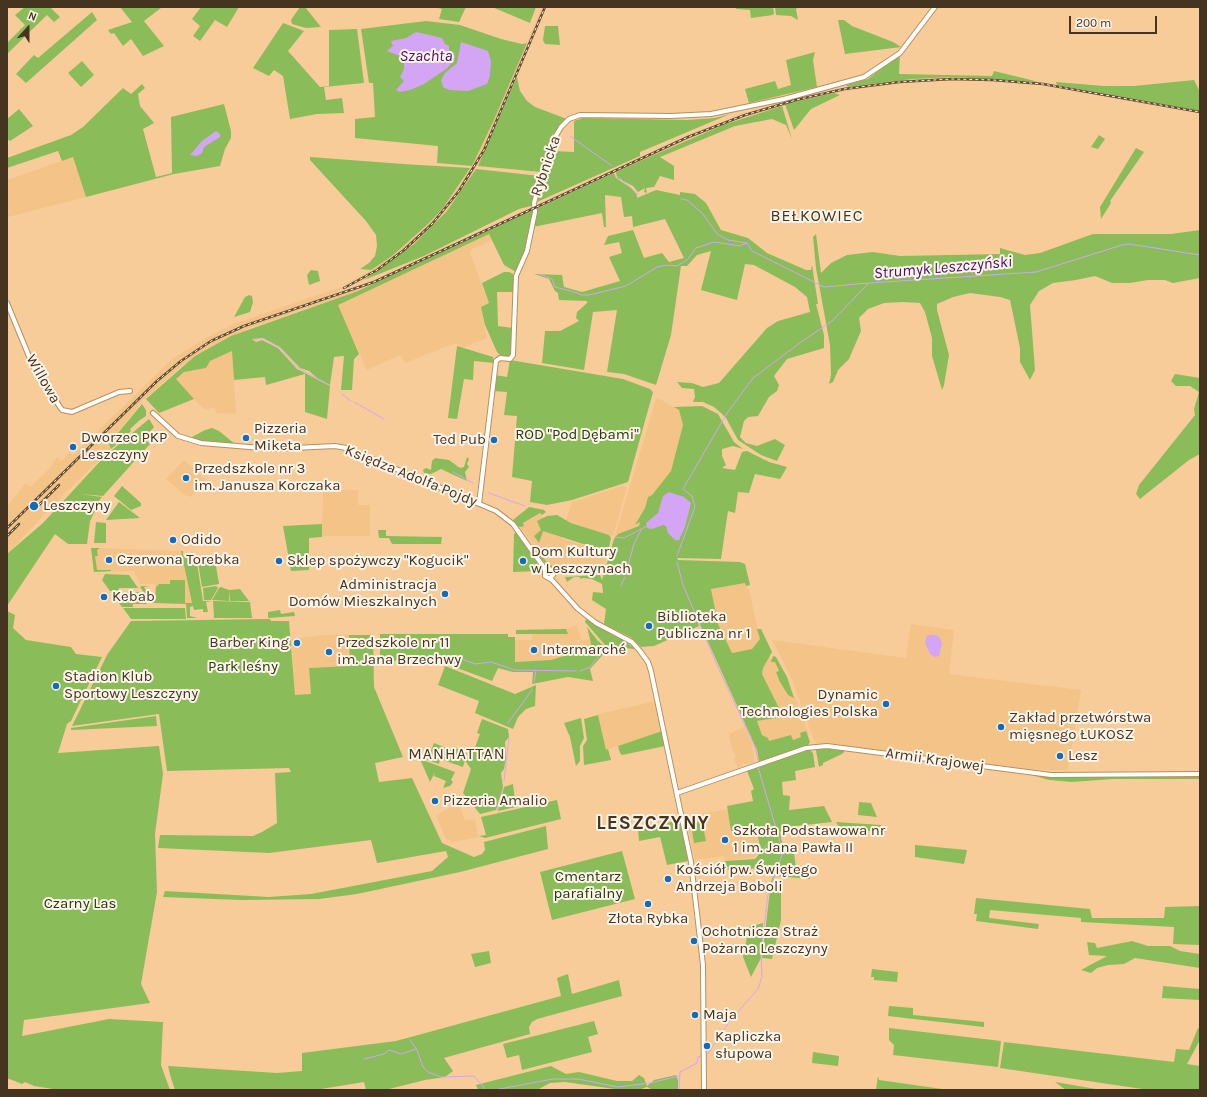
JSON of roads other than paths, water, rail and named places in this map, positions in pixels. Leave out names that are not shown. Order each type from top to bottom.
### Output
[{"type":"street","name":"Rybnicka","points":[[480,504],[496,362],[500,358],[510,359],[514,355],[516,276],[528,251],[535,212],[534,201],[550,146],[560,127],[568,120],[580,115],[671,116],[711,114],[784,99],[864,77],[900,53],[935,7]]},
{"type":"street","name":"Willowa","points":[[7,302],[33,366],[62,410],[72,412],[119,392],[130,391]]},
{"type":"street","name":"Księdza Adolfa Pojdy","points":[[153,413],[178,436],[201,443],[273,449],[344,447],[497,512],[510,521],[547,570]]},
{"type":"street","points":[[551,577],[553,571],[547,570],[545,576],[551,577],[567,597],[590,619],[632,642],[647,660],[652,676],[690,856],[703,961],[704,1090]]},
{"type":"street","name":"Armii Krajowej","points":[[677,793],[806,748],[827,746],[1051,775],[1200,774]]},
{"type":"water","name":"Szachta","points":[[416,32],[442,38],[445,44],[449,46],[449,51],[455,56],[454,61],[446,69],[424,84],[410,90],[400,92],[396,90],[404,81],[400,77],[404,69],[404,61],[400,56],[387,51],[393,46],[391,41],[406,38]]},
{"type":"water","points":[[461,42],[488,51],[491,61],[490,76],[487,84],[468,91],[449,90],[443,87],[441,80],[445,73],[457,63]]},
{"type":"water","points":[[216,131],[220,134],[220,137],[204,147],[202,153],[197,156],[190,155],[202,141]]},
{"type":"water","points":[[669,492],[684,497],[691,503],[685,527],[679,540],[675,540],[668,533],[666,526],[663,525],[652,529],[647,528],[646,523],[658,513],[663,496]]},
{"type":"water","points":[[927,635],[936,635],[940,638],[942,643],[939,656],[935,657],[930,654],[925,643]]},
{"type":"waterway","points":[[570,136],[612,166]]},
{"type":"waterway","points":[[616,175],[638,194]]},
{"type":"waterway","points":[[681,199],[687,200],[703,214],[717,234],[728,240],[747,243],[752,251],[824,287],[868,283]]},
{"type":"waterway","points":[[539,274],[552,279],[555,287],[581,295],[589,295],[626,286],[657,267],[667,265],[677,266],[688,259],[696,248],[714,242],[740,246],[747,243]]},
{"type":"waterway","name":"Strumyk Leszczyński","points":[[677,556],[695,507],[692,496],[683,489],[727,413],[753,378],[832,321],[869,283],[1036,272],[1129,244],[1200,255]]},
{"type":"waterway","points":[[254,340],[262,338],[279,347],[298,368],[329,385]]},
{"type":"waterway","points":[[342,394],[351,401]]},
{"type":"waterway","points":[[354,402],[384,419]]},
{"type":"waterway","points":[[453,472],[473,483]]},
{"type":"waterway","points":[[489,493],[525,506]]},
{"type":"waterway","points":[[615,537],[624,538],[647,526]]},
{"type":"waterway","points":[[627,569],[634,544],[641,530]]},
{"type":"waterway","name":"Strumyk Leszczyński","points":[[677,562],[683,585],[717,665],[755,747],[758,761]]},
{"type":"waterway","points":[[621,585],[625,577]]},
{"type":"waterway","points":[[580,671],[590,667],[605,648]]},
{"type":"waterway","points":[[464,660],[476,664],[491,662],[515,670],[576,671]]},
{"type":"waterway","points":[[534,682],[536,671]]},
{"type":"waterway","points":[[508,723],[532,690]]},
{"type":"waterway","points":[[504,781],[509,738]]},
{"type":"waterway","name":"Strumyk Leszczyński","points":[[707,1055],[729,1022],[758,989],[762,977],[761,953],[768,894],[783,852],[758,767]]},
{"type":"waterway","points":[[497,810],[503,789]]},
{"type":"waterway","points":[[410,1040],[417,1050],[423,1067],[428,1072],[441,1077],[474,1076],[486,1090]]},
{"type":"waterway","points":[[364,1059],[384,1054],[389,1050],[401,1054],[416,1049]]},
{"type":"waterway","points":[[679,1090],[680,1072],[697,1063],[698,1057],[701,1056]]},
{"type":"waterway","points":[[494,1090],[553,1079],[578,1079],[618,1087],[650,1083],[679,1076]]},
{"type":"railway","points":[[344,288],[377,270],[404,250],[432,224],[459,191],[484,150],[545,7]]},
{"type":"railway","points":[[7,528],[157,381],[181,361],[211,341],[244,326],[374,282],[688,137],[745,115],[796,100],[844,89],[899,82],[952,79],[993,80],[1043,84],[1200,112]]},
{"type":"railway","points":[[35,509],[59,485]]},
{"type":"railway","points":[[7,536],[19,524]]},
{"type":"place","name":"Pizzeria Miketa","points":[[246,438]]},
{"type":"place","name":"Ted Pub","points":[[494,440]]},
{"type":"place","name":"Dworzec PKP Leszczyny","points":[[73,447]]},
{"type":"place","name":"Przedszkole nr 3 im. Janusza Korczaka","points":[[186,478]]},
{"type":"place","name":"Leszczyny","points":[[34,506]]},
{"type":"place","name":"Odido","points":[[173,540]]},
{"type":"place","name":"Czerwona Torebka","points":[[109,560]]},
{"type":"place","name":"Sklep spożywczy \"Kogucik\"","points":[[279,561]]},
{"type":"place","name":"Dom Kultury w Leszczynach","points":[[523,561]]},
{"type":"place","name":"Administracja Domów Mieszkalnych","points":[[445,594]]},
{"type":"place","name":"Kebab","points":[[104,597]]},
{"type":"place","name":"Biblioteka Publiczna nr 1","points":[[649,626]]},
{"type":"place","name":"Barber King","points":[[297,643]]},
{"type":"place","name":"Intermarché","points":[[534,650]]},
{"type":"place","name":"Przedszkole nr 11 im. Jana Brzechwy","points":[[329,652]]},
{"type":"place","name":"Stadion Klub Sportowy Leszczyny","points":[[56,686]]},
{"type":"place","name":"Dynamic Technologies Polska","points":[[886,704]]},
{"type":"place","name":"Zakład przetwórstwa mięsnego ŁUKOSZ","points":[[1001,727]]},
{"type":"place","name":"Lesz","points":[[1060,756]]},
{"type":"place","name":"Pizzeria Amalio","points":[[435,801]]},
{"type":"place","name":"Szkoła Podstawowa nr 1 im. Jana Pawła II","points":[[725,840]]},
{"type":"place","name":"Kościół pw. Świętego Andrzeja Boboli","points":[[668,879]]},
{"type":"place","name":"Złota Rybka","points":[[648,904]]},
{"type":"place","name":"Ochotnicza Straż Pożarna Leszczyny","points":[[694,941]]},
{"type":"place","name":"Maja","points":[[695,1015]]},
{"type":"place","name":"Kapliczka słupowa","points":[[707,1046]]},
{"type":"district","name":"BEŁKOWIEC","points":[[817,216]]},
{"type":"district","name":"MANHATTAN","points":[[457,754]]},
{"type":"district","name":"LESZCZYNY","points":[[653,824]]},
{"type":"park label","name":"ROD \"Pod Dębami\"","points":[[577,435]]},
{"type":"park label","name":"Park leśny","points":[[243,667]]},
{"type":"park label","name":"Cmentarz parafialny","points":[[588,886]]},
{"type":"park label","name":"Czarny Las","points":[[80,904]]}]
